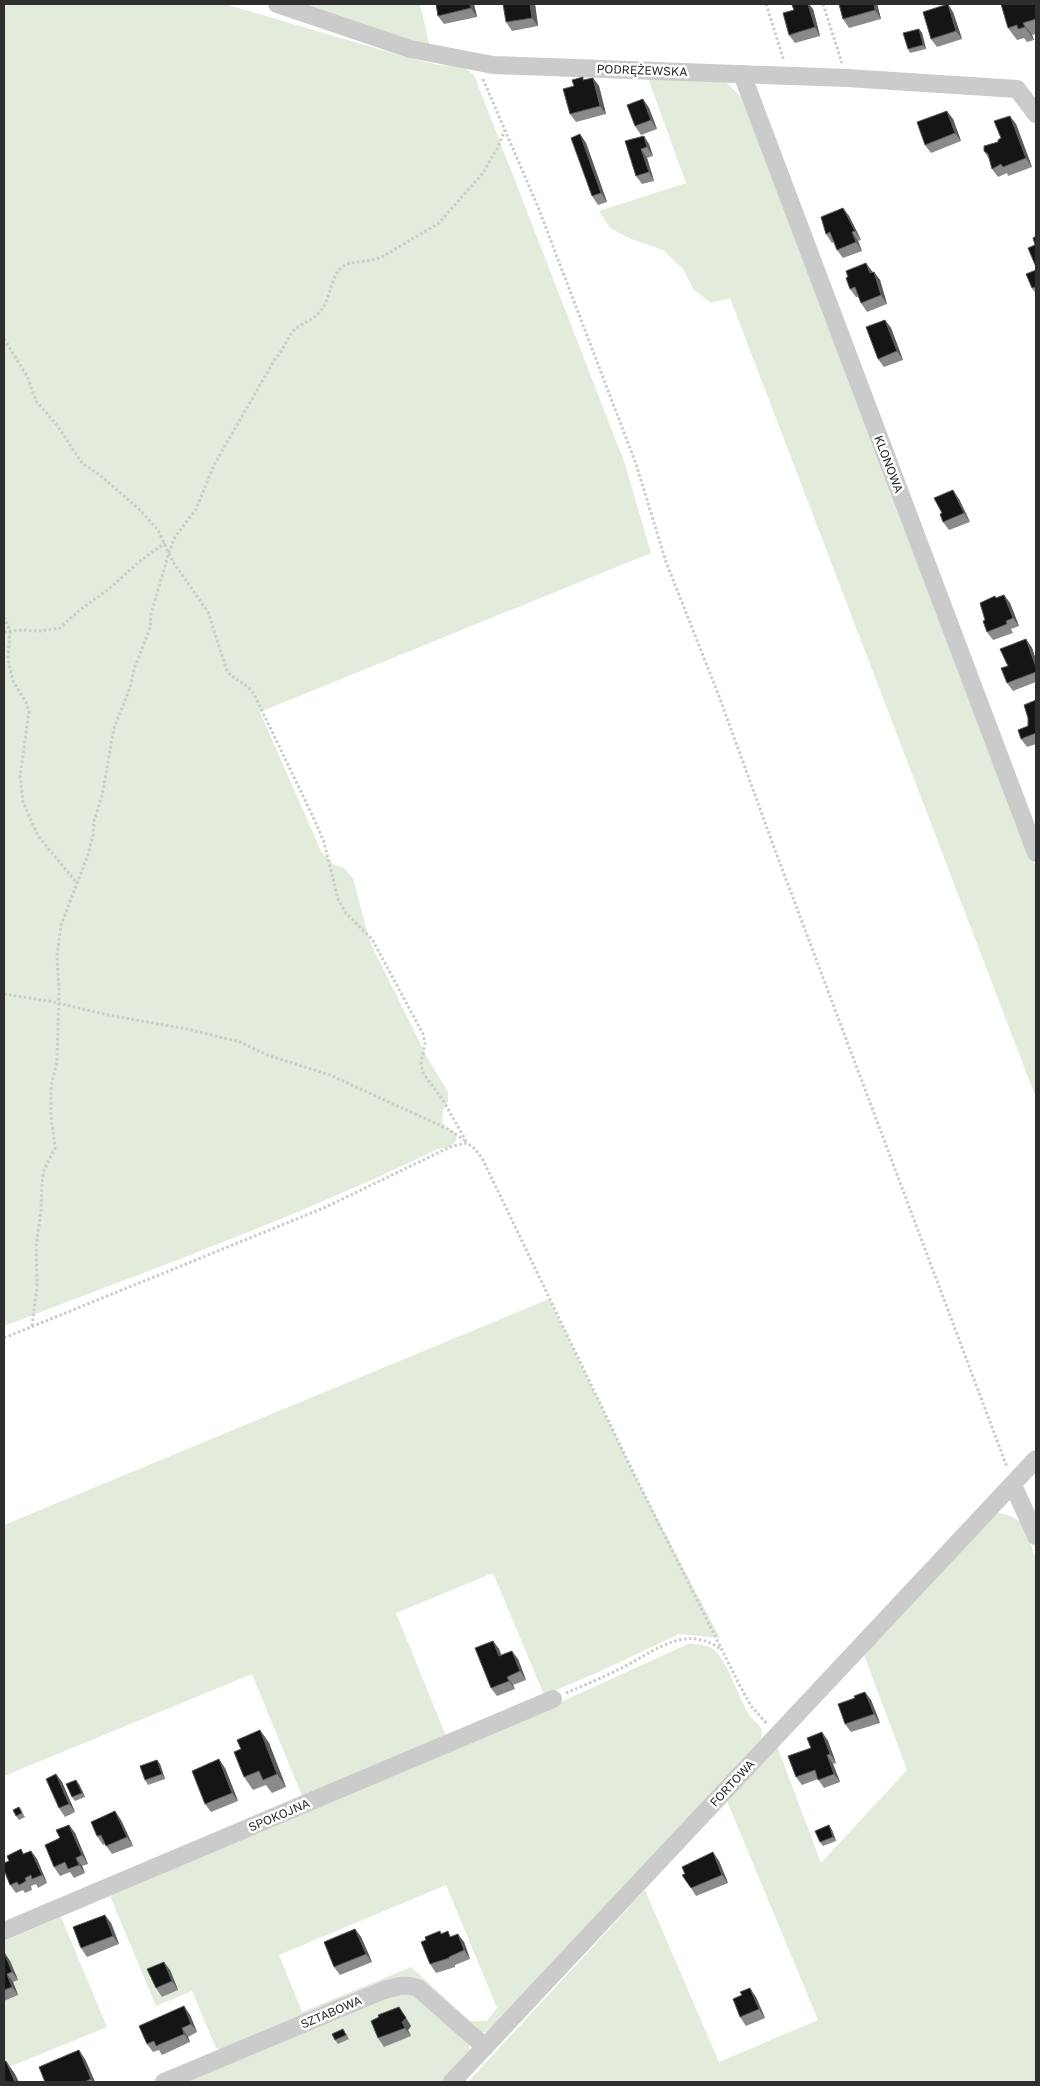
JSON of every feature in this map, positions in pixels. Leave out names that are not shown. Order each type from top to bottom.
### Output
[{"type":"street","name":"PODRĘŻEWSKA","points":[[276,4],[410,49],[493,65],[847,78],[1017,89],[1036,114]]},
{"type":"street","name":"KLONOWA","points":[[742,74],[1036,853]]},
{"type":"street","name":"FORTOWA","points":[[452,2082],[1036,1459]]},
{"type":"street","points":[[1013,1485],[1036,1536]]},
{"type":"street","name":"SPOKOJNA","points":[[4,1931],[553,1699]]},
{"type":"street","name":"SZTABOWA","points":[[164,2082],[396,1986],[410,1985],[418,1988],[485,2047]]},
{"type":"path","points":[[766,4],[789,76]]},
{"type":"path","points":[[823,4],[847,78]]},
{"type":"path","points":[[476,62],[538,207],[636,464],[666,562],[719,696],[1013,1485]]},
{"type":"path","points":[[32,1326],[37,1286],[36,1247],[41,1211],[42,1182],[44,1170],[55,1148],[51,1116],[51,1086],[56,1062],[57,956],[60,925],[88,856],[94,821],[102,796],[114,728],[130,688],[134,669],[150,628],[151,614],[169,552],[175,537],[196,509],[214,465],[274,358],[286,346],[293,331],[318,316],[325,306],[340,270],[345,264],[372,261],[382,257],[439,223],[482,174],[497,149],[505,130]]},
{"type":"path","points":[[4,339],[27,376],[36,400],[57,425],[82,463],[101,476],[140,510],[158,530],[178,569],[208,612],[227,671],[231,676],[248,685],[263,710],[315,820],[324,842],[338,899],[345,912],[372,939],[423,1034],[425,1043],[421,1063],[423,1074],[442,1100],[467,1143]]},
{"type":"path","points":[[4,632],[40,631],[60,628],[81,608],[106,592],[140,561],[165,543]]},
{"type":"path","points":[[4,617],[10,631],[8,659],[13,681],[27,704],[29,712],[20,769],[20,789],[38,836],[77,883]]},
{"type":"path","points":[[4,994],[186,1029],[240,1042],[267,1055],[330,1075],[448,1129],[476,1149],[634,1474],[751,1706],[778,1733]]},
{"type":"path","points":[[4,1338],[326,1207],[452,1146],[467,1143]]},
{"type":"path","points":[[553,1699],[629,1664],[671,1642],[696,1638],[710,1643],[724,1652]]},
{"type":"green space","points":[[4,4],[225,4],[409,58],[439,65],[464,67],[474,75],[625,464],[651,553],[260,712],[321,851],[333,864],[344,868],[353,878],[370,942],[428,1059],[448,1092],[448,1101],[443,1111],[442,1121],[445,1128],[455,1132],[457,1137],[454,1143],[277,1221],[4,1326]]},
{"type":"green space","points":[[301,4],[420,4],[430,47]]},
{"type":"green space","points":[[648,78],[723,79],[744,100],[1036,868],[1036,1098],[730,298],[711,303],[694,290],[683,269],[663,250],[631,239],[610,228],[599,211],[686,183]]},
{"type":"green space","points":[[549,1299],[634,1474],[720,1638],[679,1634],[601,1671],[544,1695],[493,1573],[396,1613],[446,1736],[302,1796],[252,1674],[4,1776],[4,1525]]},
{"type":"green space","points":[[997,1513],[1014,1518],[1020,1523],[1028,1535],[1036,1559],[1036,2082],[468,2082],[645,1890],[719,2062],[818,2020],[727,1801],[777,1746],[821,1863],[907,1770],[863,1652],[990,1517]]},
{"type":"green space","points":[[688,1644],[702,1645],[714,1650],[724,1663],[746,1709],[760,1726],[762,1734],[761,1739],[513,2007],[486,2032],[480,2033],[402,1979],[224,2051],[216,2048],[192,1991],[156,2006],[110,1896],[563,1701]],"holes":[[[446,1885],[497,2008],[487,2021],[470,2021],[411,1967],[302,2012],[279,1955]]]},
{"type":"green space","points":[[61,1917],[107,2027],[4,2069],[4,1941]]},
{"type":"green space","points":[[384,1994],[414,1994],[463,2036],[469,2044],[470,2050],[467,2058],[445,2082],[180,2082]]},
{"type":"building","points":[[436,4],[470,4],[471,8],[438,16]]},
{"type":"building","points":[[503,4],[530,4],[532,18],[506,22]]},
{"type":"building","points":[[808,4],[815,27],[789,35],[783,13],[794,10],[792,5]]},
{"type":"building","points":[[839,4],[874,4],[875,10],[843,19]]},
{"type":"building","points":[[948,4],[956,31],[931,39],[923,12]]},
{"type":"building","points":[[1001,4],[1036,4],[1036,19],[1023,23],[1025,27],[1018,29],[1017,25],[1008,28]]},
{"type":"building","points":[[919,29],[923,45],[908,49],[903,33]]},
{"type":"building","points":[[583,77],[583,80],[593,78],[600,106],[570,114],[563,89],[574,86],[572,80]]},
{"type":"building","points":[[643,99],[651,120],[635,126],[627,105]]},
{"type":"building","points":[[947,111],[955,133],[925,145],[917,122]]},
{"type":"building","points":[[1010,116],[1026,158],[1003,167],[1001,164],[992,169],[988,154],[984,151],[984,146],[998,142],[1001,138],[994,121]]},
{"type":"building","points":[[580,134],[601,193],[592,196],[571,138]]},
{"type":"building","points":[[644,136],[647,147],[641,149],[649,172],[636,176],[625,141]]},
{"type":"building","points":[[843,208],[855,231],[852,232],[856,242],[837,250],[830,232],[826,234],[821,217]]},
{"type":"building","points":[[1036,236],[1036,267],[1028,248],[1035,245],[1033,238]]},
{"type":"building","points":[[866,263],[870,273],[874,272],[881,295],[861,303],[855,287],[850,289],[846,278],[848,277],[846,271]]},
{"type":"building","points":[[1036,270],[1036,287],[1032,288],[1026,274]]},
{"type":"building","points":[[885,320],[897,351],[878,359],[866,327]]},
{"type":"building","points":[[953,490],[964,513],[943,522],[940,514],[942,513],[934,498]]},
{"type":"building","points":[[1004,595],[1013,618],[1006,621],[1007,624],[987,632],[980,603],[995,596],[996,598]]},
{"type":"building","points":[[1026,639],[1036,672],[1007,683],[1001,668],[1008,666],[1000,649]]},
{"type":"building","points":[[1036,700],[1036,733],[1021,739],[1018,730],[1028,726],[1024,705]]},
{"type":"building","points":[[493,1641],[499,1656],[512,1651],[520,1671],[507,1677],[509,1681],[491,1688],[475,1648]]},
{"type":"building","points":[[865,1692],[874,1714],[845,1724],[838,1704]]},
{"type":"building","points":[[260,1730],[277,1774],[263,1780],[259,1771],[244,1777],[234,1752],[241,1749],[237,1740]]},
{"type":"building","points":[[822,1732],[830,1754],[827,1755],[834,1774],[818,1780],[815,1770],[796,1777],[788,1756],[811,1748],[807,1738]]},
{"type":"building","points":[[219,1759],[232,1793],[205,1804],[192,1771]]},
{"type":"building","points":[[157,1760],[162,1774],[145,1780],[140,1766]]},
{"type":"building","points":[[56,1774],[69,1804],[59,1808],[46,1779]]},
{"type":"building","points":[[76,1780],[82,1793],[72,1797],[66,1784]]},
{"type":"building","points":[[19,1807],[22,1813],[16,1816],[13,1810]]},
{"type":"building","points":[[115,1811],[127,1837],[106,1846],[101,1835],[97,1836],[91,1822]]},
{"type":"building","points":[[69,1825],[82,1855],[76,1858],[79,1865],[68,1869],[65,1862],[54,1867],[45,1845],[60,1838],[56,1830]]},
{"type":"building","points":[[829,1825],[833,1837],[820,1842],[815,1831]]},
{"type":"building","points":[[21,1849],[23,1854],[31,1851],[42,1875],[32,1879],[31,1875],[25,1878],[26,1881],[19,1885],[17,1882],[10,1885],[4,1870],[4,1863],[9,1861],[7,1856]]},
{"type":"building","points":[[713,1852],[722,1875],[691,1888],[682,1875],[685,1874],[682,1867]]},
{"type":"building","points":[[105,1915],[113,1936],[81,1948],[73,1927]]},
{"type":"building","points":[[355,1929],[366,1954],[334,1967],[324,1942]]},
{"type":"building","points":[[440,1931],[441,1934],[448,1931],[450,1937],[458,1934],[464,1950],[449,1958],[430,1964],[421,1942],[426,1940],[425,1937]]},
{"type":"building","points":[[4,1952],[12,1972],[7,1974],[12,1987],[4,1990]]},
{"type":"building","points":[[164,1962],[172,1981],[156,1988],[147,1969]]},
{"type":"building","points":[[750,1988],[759,2009],[740,2017],[733,1999],[742,1995],[740,1992]]},
{"type":"building","points":[[184,2006],[191,2024],[182,2028],[184,2034],[156,2046],[154,2041],[147,2044],[139,2026]]},
{"type":"building","points":[[399,2007],[406,2018],[402,2022],[405,2028],[378,2038],[371,2021],[379,2017],[378,2015]]},
{"type":"building","points":[[343,2029],[346,2035],[335,2040],[332,2034]]},
{"type":"building","points":[[79,2050],[91,2079],[84,2082],[45,2082],[39,2067]]},
{"type":"building","points":[[6,2061],[15,2082],[4,2082],[4,2062]]}]
